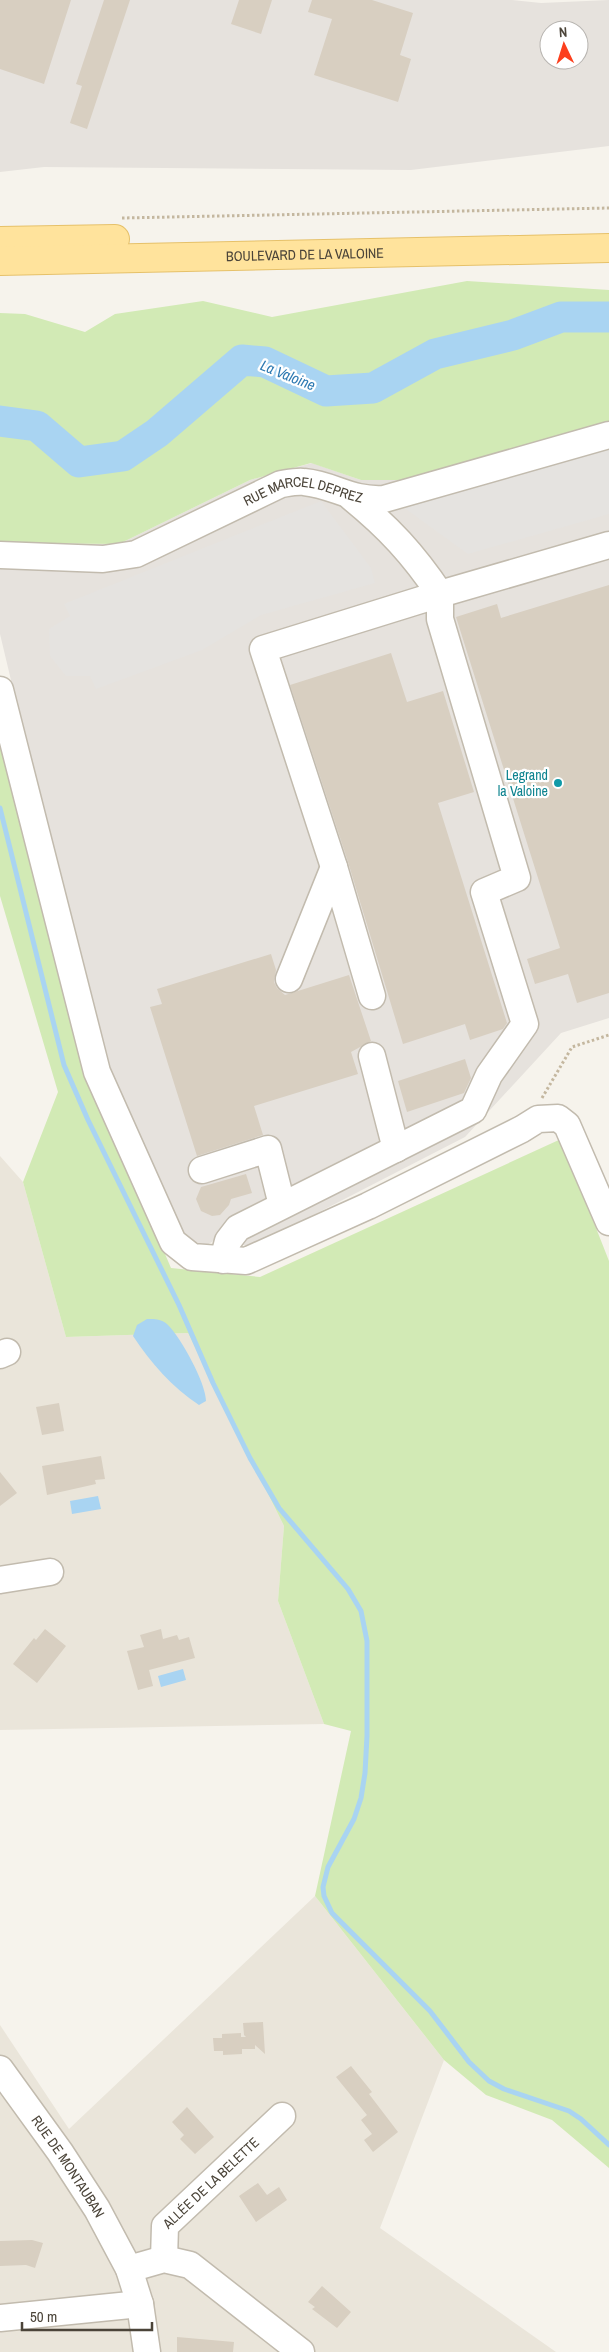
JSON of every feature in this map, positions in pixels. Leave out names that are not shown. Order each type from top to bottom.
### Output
[{"type":"main road","name":"BOULEVARD DE LA VALOINE","points":[[0,242],[609,230]]},
{"type":"main road","name":"BOULEVARD DE LA VALOINE","points":[[0,261],[609,248]]},
{"type":"street","name":"RUE MARCEL DEPREZ","points":[[0,555],[103,559],[136,554],[280,484],[303,482],[325,486],[351,497],[368,500],[384,499],[609,435]]},
{"type":"street","points":[[223,1260],[228,1241],[238,1228],[473,1110],[489,1075],[525,1024],[484,892],[517,878],[440,619],[440,594],[418,560],[384,524],[351,497]]},
{"type":"street","points":[[372,996],[334,867],[263,649],[440,594],[609,545]]},
{"type":"street","points":[[0,690],[97,1072],[173,1242],[192,1257],[246,1261],[377,1202],[522,1129],[538,1119],[558,1118],[567,1125],[609,1222]]},
{"type":"street","points":[[288,979],[334,867]]},
{"type":"street","points":[[372,1056],[396,1149]]},
{"type":"street","points":[[202,1170],[268,1149],[282,1205]]},
{"type":"street","points":[[0,1580],[50,1572]]},
{"type":"street","name":"RUE DE MONTAUBAN","points":[[0,2069],[70,2168],[96,2209],[128,2269],[140,2304],[147,2352]]},
{"type":"street","name":"ALLÉE DE LA BELETTE","points":[[164,2259],[165,2226],[282,2116]]},
{"type":"street","points":[[128,2269],[164,2259],[190,2265],[301,2352]]},
{"type":"street","points":[[0,2318],[140,2304]]},
{"type":"path","points":[[118,218],[609,208]]},
{"type":"path","points":[[538,1119],[541,1099],[572,1047],[609,1035]]},
{"type":"shaded area","points":[[0,0],[512,0],[541,3],[609,0],[609,146],[411,170],[44,167],[0,172]]},
{"type":"shaded area","points":[[609,422],[609,1018],[561,1033],[465,1137],[251,1247],[218,1238],[207,1245],[190,1241],[176,1228],[104,1071],[0,634],[0,543],[119,544],[250,480],[312,463],[361,480],[405,480]]},
{"type":"shaded area","points":[[609,449],[609,514],[468,554],[403,507]]},
{"type":"shaded area","points":[[321,501],[371,568],[375,583],[261,615],[202,650],[96,689],[90,676],[66,676],[50,656],[49,629],[70,616],[64,604]]},
{"type":"shaded area","points":[[0,1156],[23,1182],[66,1337],[188,1333],[284,1526],[278,1601],[324,1724],[0,1730]]},
{"type":"shaded area","points":[[315,1896],[444,2060],[380,2228],[556,2352],[0,2352],[0,2025],[69,2129]]},
{"type":"green space","points":[[467,281],[609,290],[609,422],[405,480],[361,480],[311,463],[250,480],[119,544],[0,543],[0,313],[25,314],[85,332],[115,314],[203,301],[272,317]]},
{"type":"green space","points":[[0,735],[81,1057],[171,1268],[260,1277],[561,1139],[609,1261],[609,2168],[552,2120],[486,2095],[444,2060],[315,1896],[351,1731],[324,1724],[278,1601],[284,1526],[188,1333],[66,1337],[23,1182],[58,1092],[0,896]]},
{"type":"water","points":[[147,1319],[156,1319],[163,1322],[173,1331],[186,1350],[197,1372],[202,1383],[206,1401],[199,1405],[180,1390],[163,1374],[140,1346],[133,1336],[137,1325]]},
{"type":"water","points":[[98,1496],[101,1509],[72,1514],[70,1501]]},
{"type":"water","points":[[183,1669],[186,1680],[161,1687],[158,1676]]},
{"type":"building","points":[[0,0],[71,0],[44,84],[0,69]]},
{"type":"building","points":[[104,0],[130,0],[87,129],[70,123],[82,86],[76,84]]},
{"type":"building","points":[[239,0],[272,0],[261,34],[231,24]]},
{"type":"building","points":[[312,0],[372,0],[413,13],[400,55],[411,59],[398,102],[314,75],[332,19],[308,12]]},
{"type":"building","name":"Legrand la Valoine","points":[[609,585],[609,993],[577,1003],[568,974],[535,984],[527,959],[560,948],[456,617],[497,604],[501,618]]},
{"type":"building","points":[[391,653],[407,702],[443,691],[474,792],[438,803],[507,1023],[503,1029],[470,1040],[465,1024],[403,1044],[348,862],[290,685]]},
{"type":"building","points":[[271,954],[276,970],[274,982],[277,988],[285,995],[349,975],[371,1041],[351,1052],[358,1074],[254,1106],[263,1135],[197,1156],[150,1007],[162,1004],[157,989]]},
{"type":"building","points":[[465,1059],[471,1078],[464,1093],[407,1112],[398,1081]]},
{"type":"building","points":[[246,1174],[252,1193],[231,1199],[229,1205],[220,1215],[212,1216],[201,1211],[196,1199],[201,1187]]},
{"type":"building","points":[[59,1403],[64,1431],[42,1435],[36,1407]]},
{"type":"building","points":[[101,1456],[105,1479],[95,1480],[96,1484],[47,1495],[42,1466]]},
{"type":"building","points":[[0,1472],[17,1493],[0,1506]]},
{"type":"building","points":[[45,1629],[66,1646],[37,1683],[13,1664],[34,1638],[36,1640]]},
{"type":"building","points":[[161,1629],[163,1639],[177,1635],[179,1640],[189,1637],[195,1658],[149,1670],[153,1686],[138,1690],[127,1651],[144,1647],[140,1635]]},
{"type":"building","points":[[263,2022],[265,2054],[255,2045],[255,2049],[242,2049],[242,2054],[223,2055],[223,2051],[214,2051],[213,2038],[222,2038],[222,2034],[241,2033],[241,2037],[246,2037],[244,2035],[243,2023]]},
{"type":"building","points":[[351,2066],[372,2092],[369,2094],[398,2132],[373,2152],[364,2140],[372,2134],[361,2120],[367,2115],[336,2077]]},
{"type":"building","points":[[187,2107],[214,2137],[195,2154],[180,2139],[184,2135],[172,2122]]},
{"type":"building","points":[[258,2183],[267,2195],[279,2187],[287,2200],[256,2222],[239,2196]]},
{"type":"building","points":[[32,2240],[43,2243],[35,2268],[26,2265],[0,2266],[0,2241]]},
{"type":"building","points":[[322,2286],[351,2312],[337,2328],[312,2309],[315,2307],[308,2302]]},
{"type":"building","points":[[177,2337],[234,2342],[233,2352],[177,2352]]},
{"type":"waterway","name":"La Valoine","points":[[0,421],[37,426],[79,462],[123,456],[157,433],[242,360],[265,362],[326,391],[373,388],[435,354],[513,335],[561,317],[609,317]]},
{"type":"waterway","points":[[0,808],[64,1065],[88,1120],[179,1305],[213,1383],[250,1458],[279,1508],[348,1589],[361,1611],[367,1641],[365,1773],[361,1798],[354,1819],[328,1867],[323,1887],[324,1896],[332,1913],[430,2011],[469,2062],[489,2081],[504,2089],[569,2111],[581,2119],[609,2145]]},
{"type":"place","name":"Legrand la Valoine","points":[[558,783]]}]
